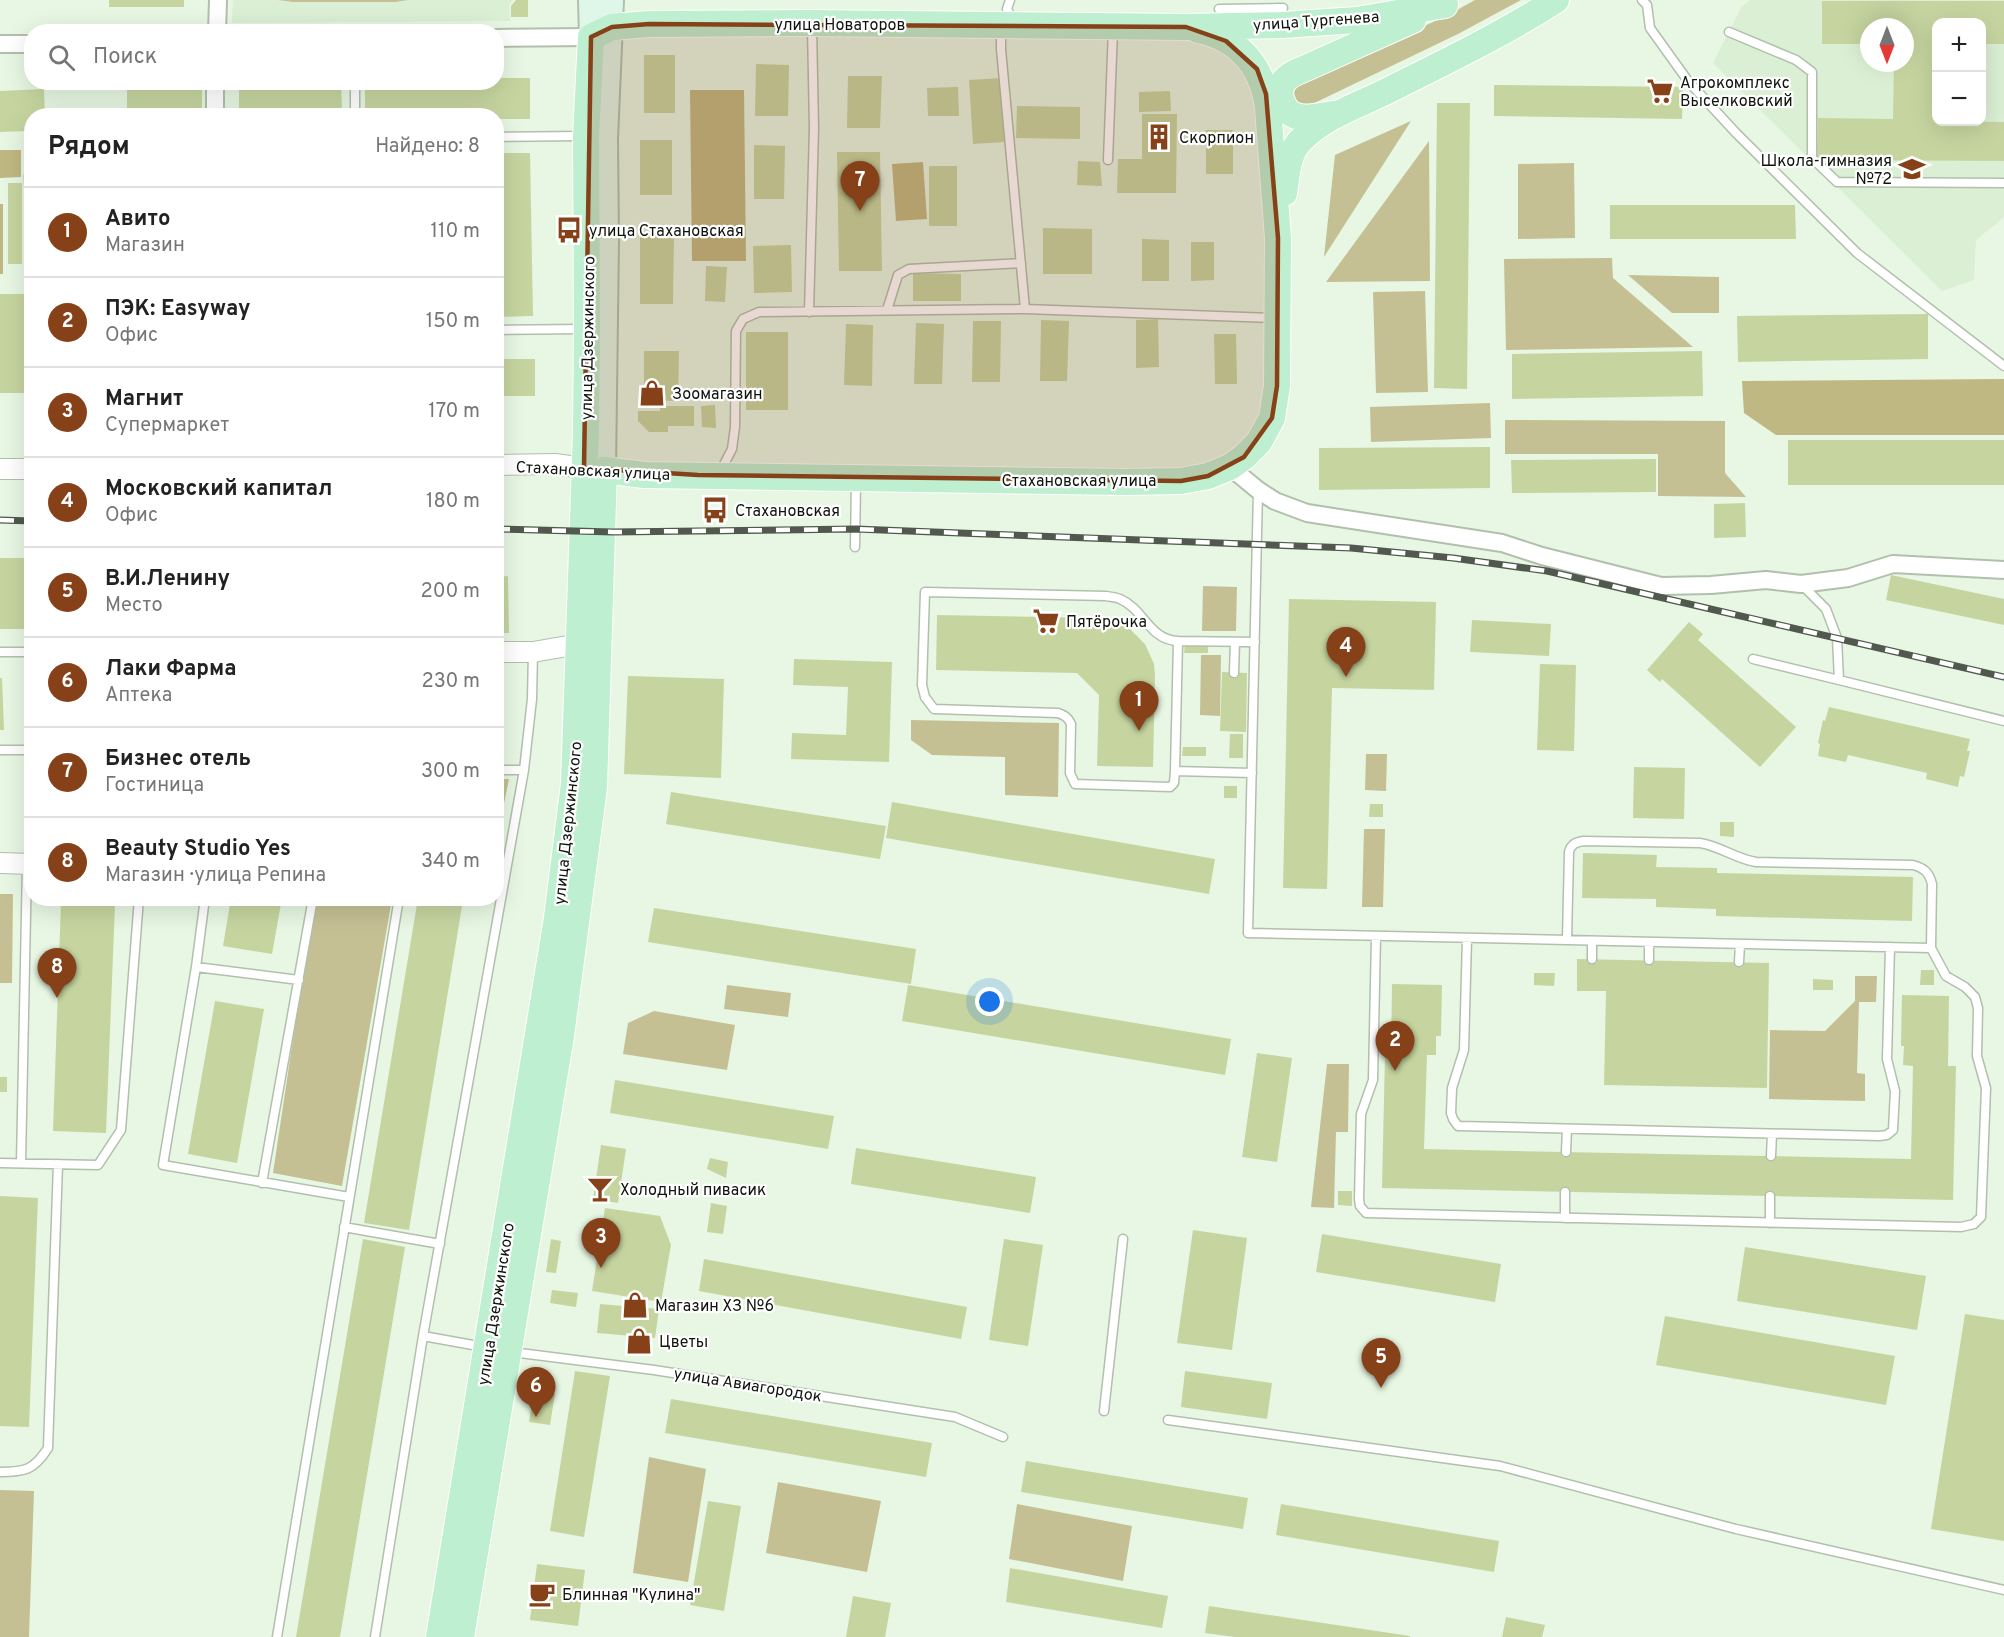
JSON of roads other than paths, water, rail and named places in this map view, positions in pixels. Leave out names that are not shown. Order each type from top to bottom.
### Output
[{"type":"main road","name":"улица Дзержинского","points":[[461,1637],[574,784],[579,644],[594,469],[607,241],[606,139],[601,32],[590,0]]},
{"type":"main road","name":"улица Дзержинского","points":[[439,1637],[561,1036],[594,787],[594,469],[587,329],[586,136],[601,32],[612,0]]},
{"type":"main road","points":[[1278,238],[1288,163],[1299,143],[1314,129],[1338,114],[1471,49],[1525,20],[1556,0]]},
{"type":"main road","name":"улица Тургенева","points":[[1338,114],[1303,117],[1291,113],[1282,102],[1283,82],[1289,76],[1450,3]]},
{"type":"main road","name":"улица Тургенева","points":[[1186,27],[1283,11],[1357,20],[1450,3]]},
{"type":"main road","name":"улица Новаторов","points":[[601,32],[649,24],[811,23],[1186,27]]},
{"type":"main road","name":"Стахановская улица","points":[[594,469],[644,475],[1181,481],[1208,476],[1230,467],[1244,457],[1259,442],[1272,418],[1277,386],[1278,238],[1266,94],[1257,69],[1238,49],[1209,32],[1186,27]]},
{"type":"street","points":[[217,24],[218,0]]},
{"type":"street","name":"улица Новаторов","points":[[504,38],[601,32]]},
{"type":"street","points":[[0,44],[24,44]]},
{"type":"street","points":[[215,90],[215,108]]},
{"type":"street","name":"Стахановская улица","points":[[504,465],[555,465],[594,469]]},
{"type":"street","points":[[1230,467],[1275,501],[1307,513],[1502,543],[1542,556],[1661,586],[1711,585],[1766,580],[1801,584],[1848,578],[1893,564],[2004,570]]},
{"type":"street","points":[[0,469],[24,469]]},
{"type":"street","points":[[504,652],[533,652],[579,644]]},
{"type":"street","points":[[0,863],[24,863]]},
{"type":"lane","points":[[1010,0],[1007,9],[1008,25],[1001,49],[1025,309]]},
{"type":"lane","points":[[1642,0],[1647,5],[1650,28],[1688,81],[1736,133],[1857,253],[2004,366]]},
{"type":"lane","points":[[1219,9],[1283,11]]},
{"type":"lane","points":[[809,312],[814,128],[811,23]]},
{"type":"lane","points":[[1108,160],[1113,26]]},
{"type":"lane","points":[[1729,32],[1796,60],[1812,72],[1812,158],[1837,182],[2004,183]]},
{"type":"lane","points":[[355,90],[355,108]]},
{"type":"lane","points":[[504,137],[586,136]]},
{"type":"lane","points":[[887,310],[898,275],[909,269],[1021,263]]},
{"type":"lane","points":[[717,476],[732,449],[735,428],[736,331],[743,319],[759,312],[1025,309],[1279,318]]},
{"type":"lane","points":[[504,330],[587,329]]},
{"type":"lane","points":[[855,477],[855,547]]},
{"type":"lane","points":[[1258,490],[1248,933],[1931,948]]},
{"type":"lane","points":[[1801,584],[1827,609],[1836,638],[1839,680]]},
{"type":"lane","points":[[1178,641],[1175,771],[1174,783],[1170,787],[1075,784],[1070,773],[1071,724],[1064,715],[934,709],[925,697],[922,685],[925,592],[1120,599],[1163,639],[1255,642]]},
{"type":"lane","points":[[1234,673],[1235,642]]},
{"type":"lane","points":[[0,652],[24,652]]},
{"type":"lane","points":[[504,871],[524,770],[532,699],[533,652]]},
{"type":"lane","points":[[1753,659],[2004,721]]},
{"type":"lane","points":[[0,750],[24,750]]},
{"type":"lane","points":[[504,770],[524,770]]},
{"type":"lane","points":[[1175,771],[1252,773]]},
{"type":"lane","points":[[1376,936],[1373,1080],[1361,1114],[1360,1206],[1366,1213],[1961,1227],[1974,1224],[1982,1217],[1986,1088],[1977,1056],[1978,1008],[1975,997],[1965,987],[1946,976],[1931,948],[1932,884],[1930,876],[1923,868],[1913,865],[1756,862],[1744,860],[1712,845],[1677,842],[1577,842],[1570,846],[1569,852],[1567,940]]},
{"type":"lane","points":[[21,1163],[28,906]]},
{"type":"lane","points":[[0,1163],[98,1165],[121,1130],[138,906]]},
{"type":"lane","points":[[204,906],[163,1166],[349,1197]]},
{"type":"lane","points":[[262,1183],[313,906]]},
{"type":"lane","points":[[276,1637],[398,906]]},
{"type":"lane","points":[[375,1637],[423,1336],[497,906]]},
{"type":"lane","points":[[1467,938],[1464,1050],[1463,1059],[1453,1080],[1451,1113],[1458,1126],[1772,1134],[1879,1136],[1887,1135],[1893,1130],[1895,1091],[1887,1059],[1890,947]]},
{"type":"lane","points":[[1592,941],[1592,959]]},
{"type":"lane","points":[[1649,942],[1649,960]]},
{"type":"lane","points":[[1739,962],[1740,944]]},
{"type":"lane","points":[[196,967],[299,980]]},
{"type":"lane","points":[[1566,1152],[1567,1129]]},
{"type":"lane","points":[[1771,1156],[1772,1134]]},
{"type":"lane","points":[[0,1472],[21,1472],[38,1463],[48,1448],[58,1164]]},
{"type":"lane","points":[[1565,1192],[1565,1218]]},
{"type":"lane","points":[[1770,1196],[1770,1223]]},
{"type":"lane","points":[[344,1227],[440,1244]]},
{"type":"lane","points":[[1104,1411],[1123,1239]]},
{"type":"lane","name":"улица Авиагородок","points":[[423,1336],[955,1417],[1004,1437]]},
{"type":"lane","points":[[1168,1420],[1500,1466],[1736,1529],[2004,1590]]},
{"type":"railway","points":[[0,520],[24,521]]},
{"type":"railway","points":[[504,529],[613,532],[856,529],[1351,548],[1453,558],[1547,571],[2004,677]]},
{"type":"place","name":"Агрокомплекс Выселковский","points":[[1660,91]]},
{"type":"place","name":"Скорпион","points":[[1159,137]]},
{"type":"place","name":"Школа-гимназия №72","points":[[1912,169]]},
{"type":"place","name":"Бизнес отель","points":[[860,211]]},
{"type":"place","name":"улица Стахановская","points":[[569,230]]},
{"type":"place","name":"Зоомагазин","points":[[652,393]]},
{"type":"place","name":"Стахановская","points":[[715,510]]},
{"type":"place","name":"Пятёрочка","points":[[1046,621]]},
{"type":"place","name":"Московский капитал","points":[[1346,677]]},
{"type":"place","name":"Авито","points":[[1139,731]]},
{"type":"place","name":"Beauty Studio Yes","points":[[57,998]]},
{"type":"place","name":"ПЭК: Easyway","points":[[1395,1071]]},
{"type":"place","name":"Холодный пивасик","points":[[600,1189]]},
{"type":"place","name":"Магнит","points":[[601,1268]]},
{"type":"place","name":"Магазин ХЗ №6","points":[[635,1305]]},
{"type":"place","name":"Цветы","points":[[639,1341]]},
{"type":"place","name":"В.И.Ленину","points":[[1381,1388]]},
{"type":"place","name":"Лаки Фарма","points":[[536,1417]]},
{"type":"place","name":"Блинная \"Кулина\"","points":[[542,1594]]}]
